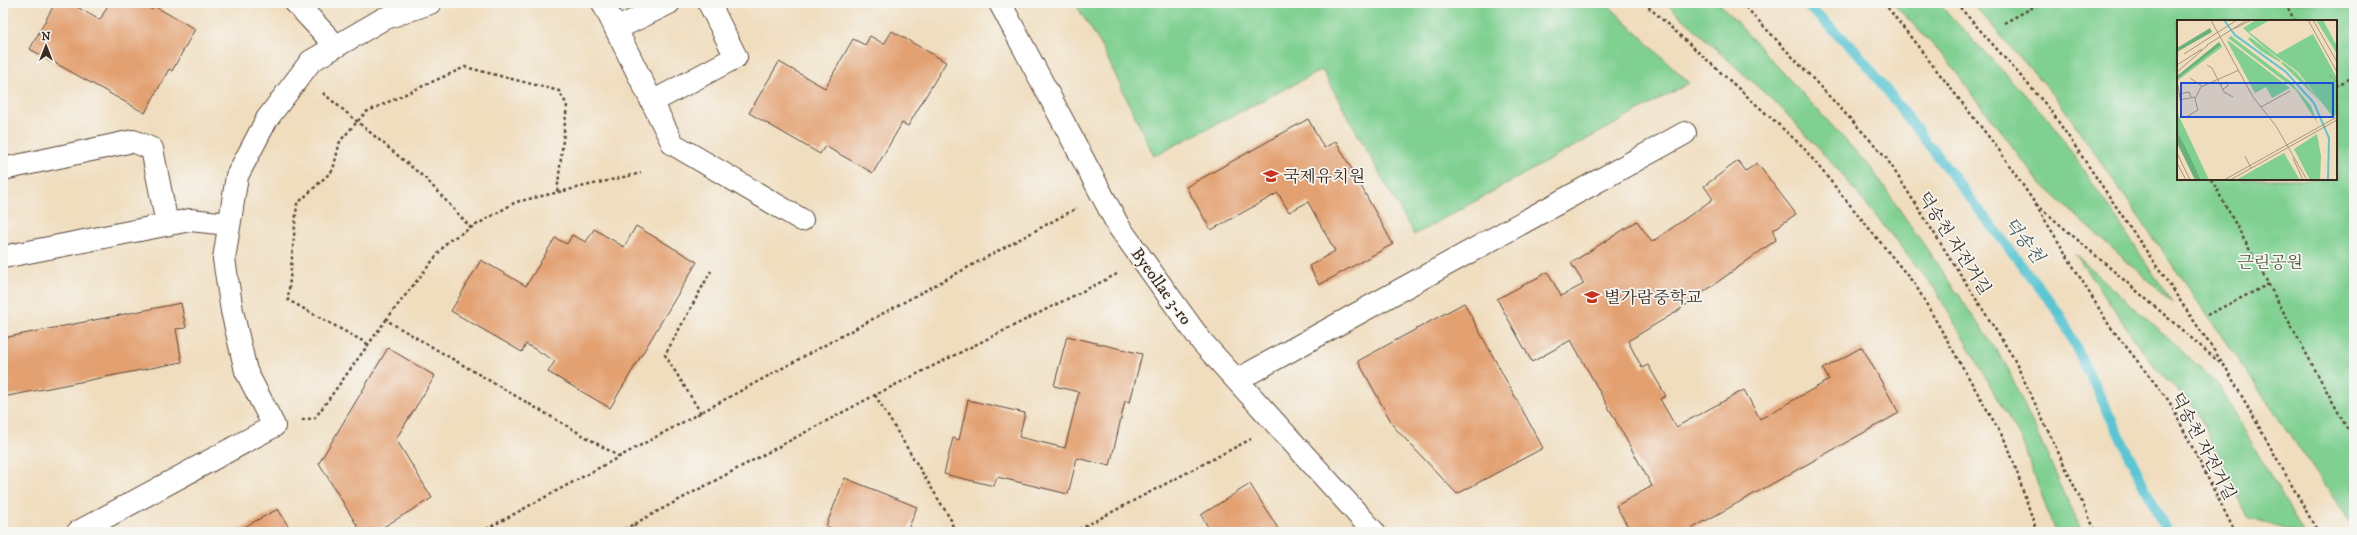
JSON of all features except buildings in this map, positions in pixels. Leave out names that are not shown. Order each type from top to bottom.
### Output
[{"type":"street","points":[[296,3],[336,46]]},
{"type":"street","points":[[78,532],[274,426],[246,371],[232,311],[224,259],[237,176],[267,119],[311,61],[383,19],[430,3]]},
{"type":"street","points":[[603,3],[673,144],[802,220]]},
{"type":"street","points":[[616,30],[669,3]]},
{"type":"street","points":[[652,102],[736,57],[709,3]]},
{"type":"street","name":"Byeollae 3-ro","points":[[1000,3],[1119,227],[1202,342],[1374,532]]},
{"type":"street","points":[[1237,380],[1685,133]]},
{"type":"street","points":[[3,169],[133,141],[152,149],[167,224]]},
{"type":"street","points":[[3,257],[190,220],[229,224]]},
{"type":"path","points":[[1644,3],[1802,146],[1916,286],[2008,446],[2036,532]]},
{"type":"path","name":"덕송천 자전거길","points":[[1742,3],[1885,156],[2013,357],[2096,532]]},
{"type":"path","name":"덕송천 자전거길","points":[[1884,3],[1999,150],[2034,202],[2109,325],[2169,401],[2235,532]]},
{"type":"path","points":[[1956,3],[2049,108],[2226,368],[2318,532]]},
{"type":"path","points":[[2004,23],[2041,3]]},
{"type":"path","points":[[2285,3],[2294,20]]},
{"type":"path","points":[[368,344],[288,300],[297,204],[333,170],[340,141],[366,112],[465,67],[559,91],[567,105],[556,193]]},
{"type":"path","points":[[300,76],[358,121],[426,180],[471,228]]},
{"type":"path","points":[[2337,85],[2354,76]]},
{"type":"path","points":[[274,426],[314,418],[386,320],[448,241],[516,202],[641,174]]},
{"type":"path","points":[[2213,180],[2354,441]]},
{"type":"path","points":[[481,532],[1102,195]]},
{"type":"path","points":[[2034,202],[2226,368]]},
{"type":"path","points":[[619,532],[875,395],[1143,260]]},
{"type":"path","points":[[701,413],[665,355],[712,271]]},
{"type":"path","points":[[2207,315],[2269,284]]},
{"type":"path","points":[[386,320],[620,456]]},
{"type":"path","points":[[875,395],[951,520],[954,532]]},
{"type":"path","points":[[1074,532],[1277,424]]},
{"type":"path","points":[[634,524],[639,532]]},
{"type":"green space","points":[[1075,3],[1606,3],[1689,83],[1414,235],[1322,70],[1154,156],[1101,45]]},
{"type":"green space","points":[[1666,3],[1719,3],[1871,168],[2005,363],[2082,532],[2055,532],[2022,441],[1935,289],[1840,172],[1783,110]]},
{"type":"green space","points":[[1893,3],[1938,3],[2052,123],[2173,303],[2039,182],[1946,59]]},
{"type":"green space","name":"근린공원","points":[[1972,3],[2354,3],[2354,522],[2351,523],[2058,100]]},
{"type":"green space","points":[[2075,254],[2217,383],[2303,532],[2294,532],[2247,517],[2196,409],[2152,364]]},
{"type":"waterway","name":"덕송천","points":[[1804,3],[1857,52],[2059,313],[2167,532]]},
{"type":"place","name":"국제유치원","points":[[1271,176]]},
{"type":"place","name":"별가람중학교","points":[[1592,297]]}]
